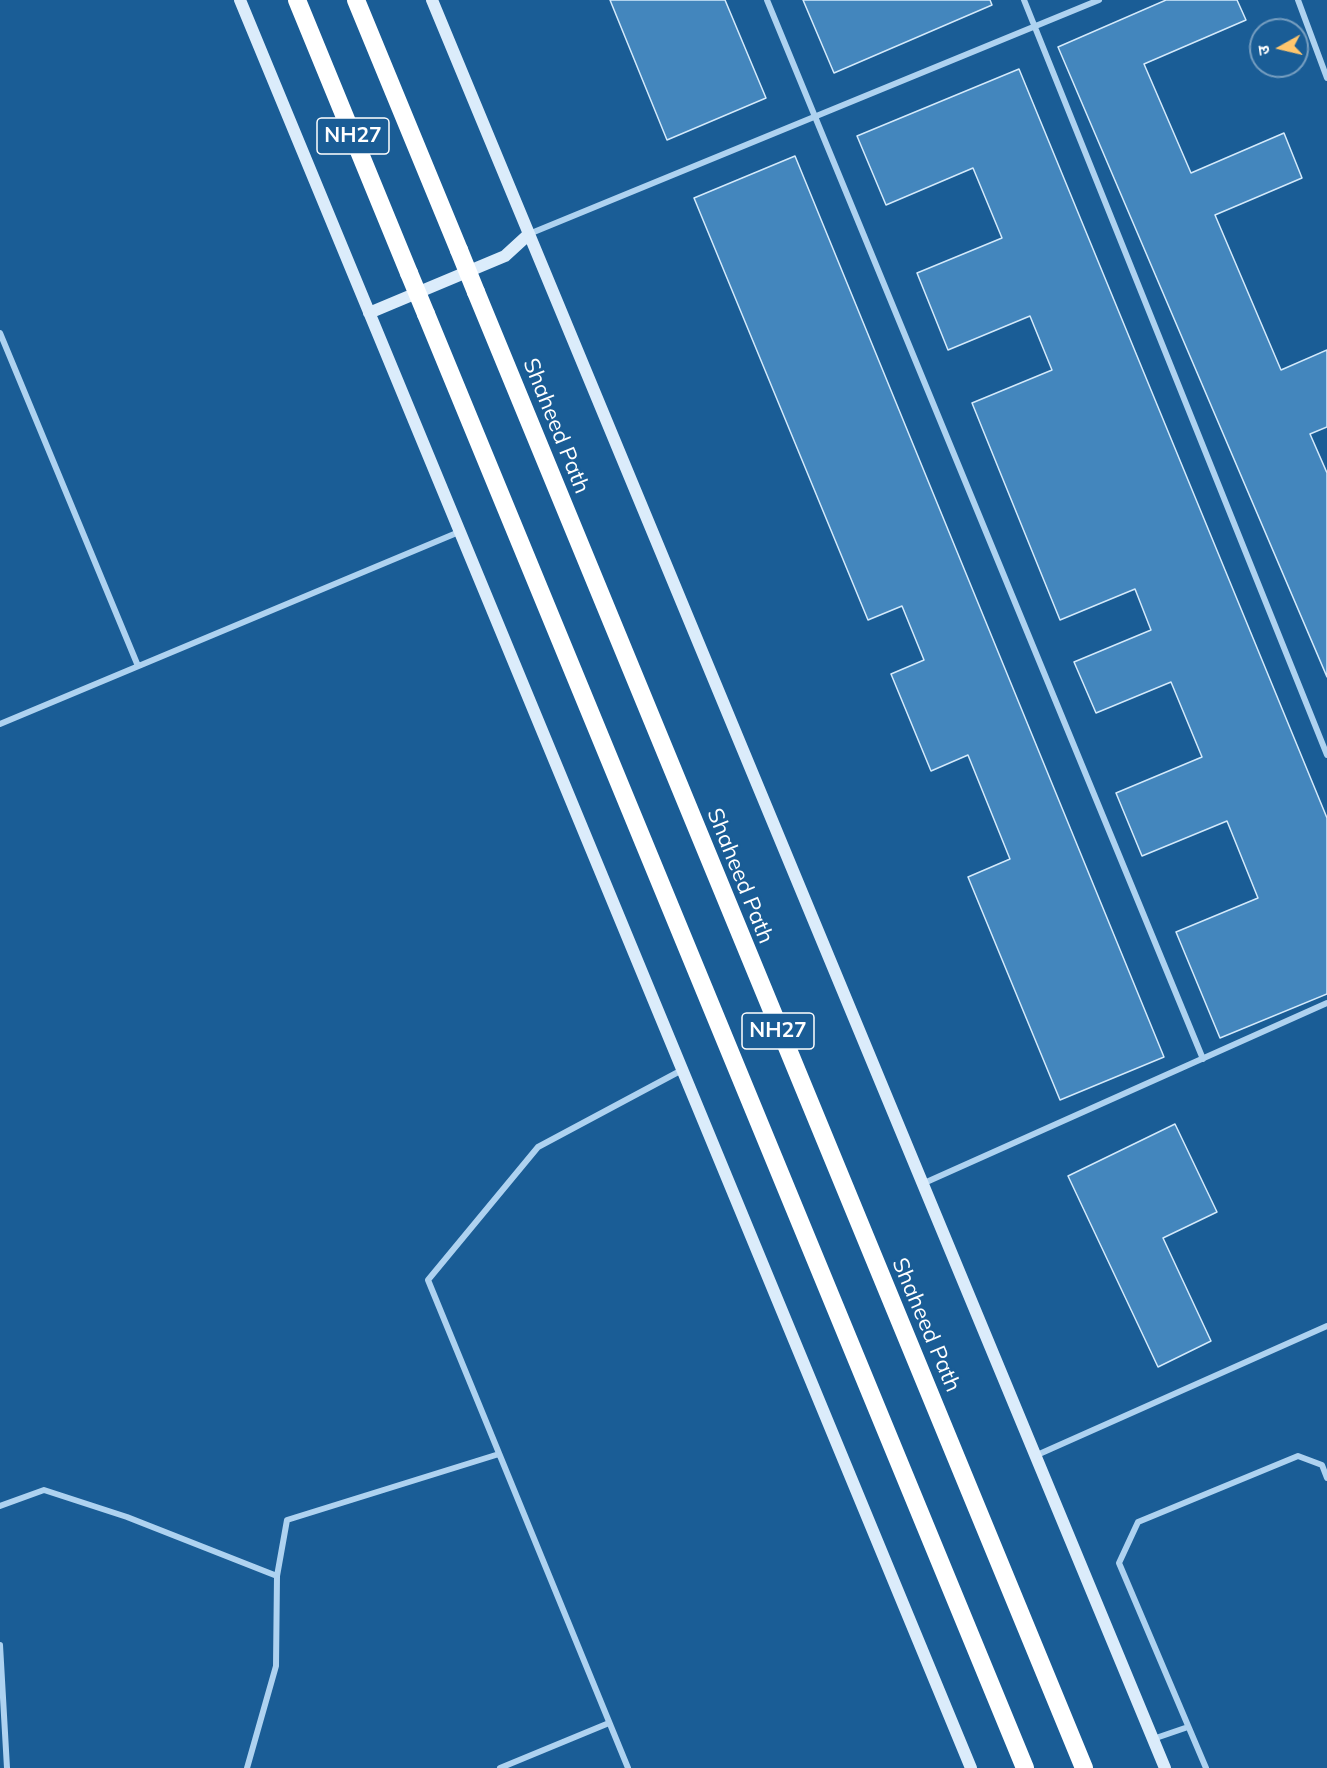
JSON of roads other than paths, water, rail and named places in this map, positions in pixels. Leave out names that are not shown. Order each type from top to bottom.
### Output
[{"type":"highway","name":"NH27","points":[[297,0],[1024,1768]]},
{"type":"highway","name":"Shaheed Path","points":[[356,0],[712,870],[1084,1768]]},
{"type":"street","points":[[240,0],[971,1768]]},
{"type":"street","points":[[432,0],[1165,1768]]},
{"type":"street","points":[[767,0],[1203,1059]]},
{"type":"street","points":[[1024,0],[1327,754]]},
{"type":"street","points":[[369,313],[505,256],[529,234],[1099,0]]},
{"type":"street","points":[[1298,0],[1327,78]]},
{"type":"street","points":[[0,333],[138,666]]},
{"type":"street","points":[[0,724],[460,532]]},
{"type":"street","points":[[922,1184],[1327,1003]]},
{"type":"street","points":[[628,1768],[428,1280],[538,1147],[682,1070]]},
{"type":"street","points":[[1037,1455],[1327,1326]]},
{"type":"street","points":[[247,1768],[276,1666],[277,1576],[287,1520],[499,1454]]},
{"type":"street","points":[[1206,1768],[1119,1563],[1138,1522],[1298,1456],[1322,1465],[1327,1478]]},
{"type":"street","points":[[0,1506],[44,1490],[127,1517],[277,1576]]},
{"type":"street","points":[[0,1644],[7,1768]]},
{"type":"street","points":[[500,1768],[609,1723]]},
{"type":"street","points":[[1153,1739],[1188,1726]]}]
